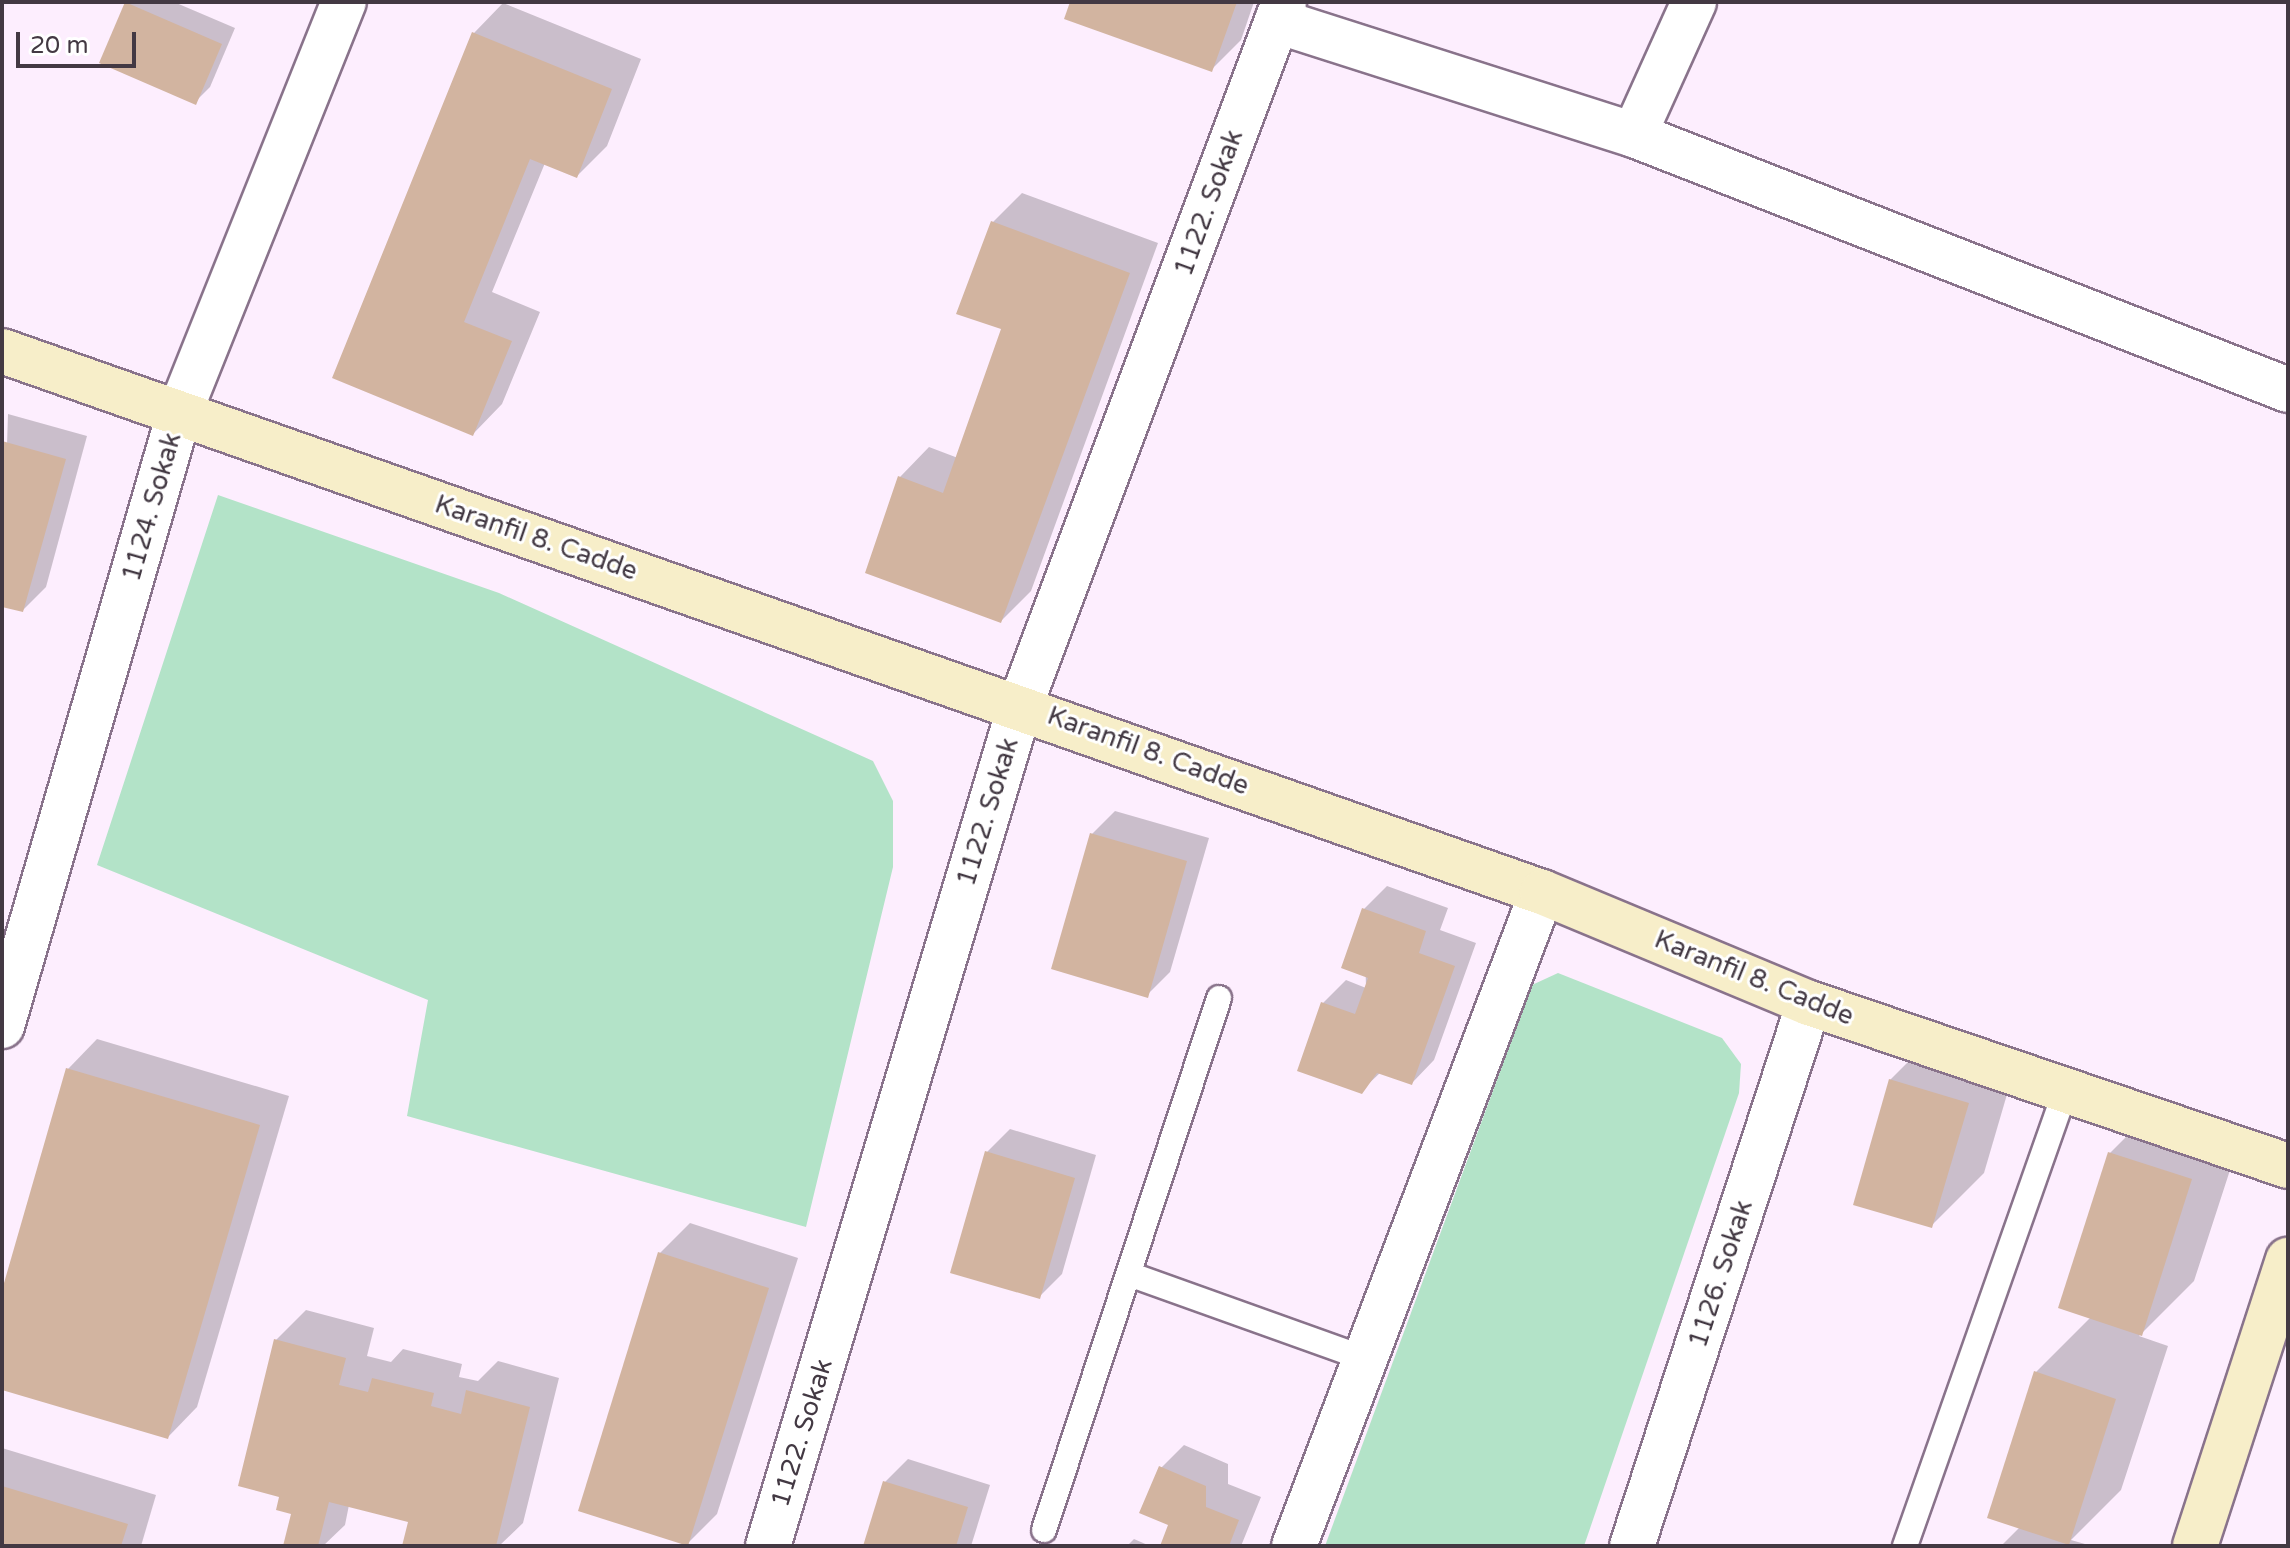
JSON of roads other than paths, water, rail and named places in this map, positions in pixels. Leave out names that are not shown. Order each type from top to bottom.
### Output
[{"type":"street","name":"1124. Sokak","points":[[2,1026],[179,414],[344,2]]},
{"type":"street","points":[[1634,135],[1694,2]]},
{"type":"street","points":[[1280,11],[1634,135],[2288,390]]},
{"type":"street","name":"1122. Sokak","points":[[768,1546],[1020,706],[1280,11]]},
{"type":"street","name":"Karanfil 8. Cadde","points":[[2,351],[1020,706],[1542,892],[1809,1003],[2288,1166]]},
{"type":"street","points":[[1294,1546],[1542,892]]},
{"type":"street","name":"1126. Sokak","points":[[1632,1546],[1809,1003]]},
{"type":"street","points":[[2195,1546],[2288,1260]]},
{"type":"lane","points":[[1044,1530],[1219,998]]},
{"type":"lane","points":[[1905,1546],[2066,1090]]},
{"type":"lane","points":[[1129,1274],[1366,1359]]}]
